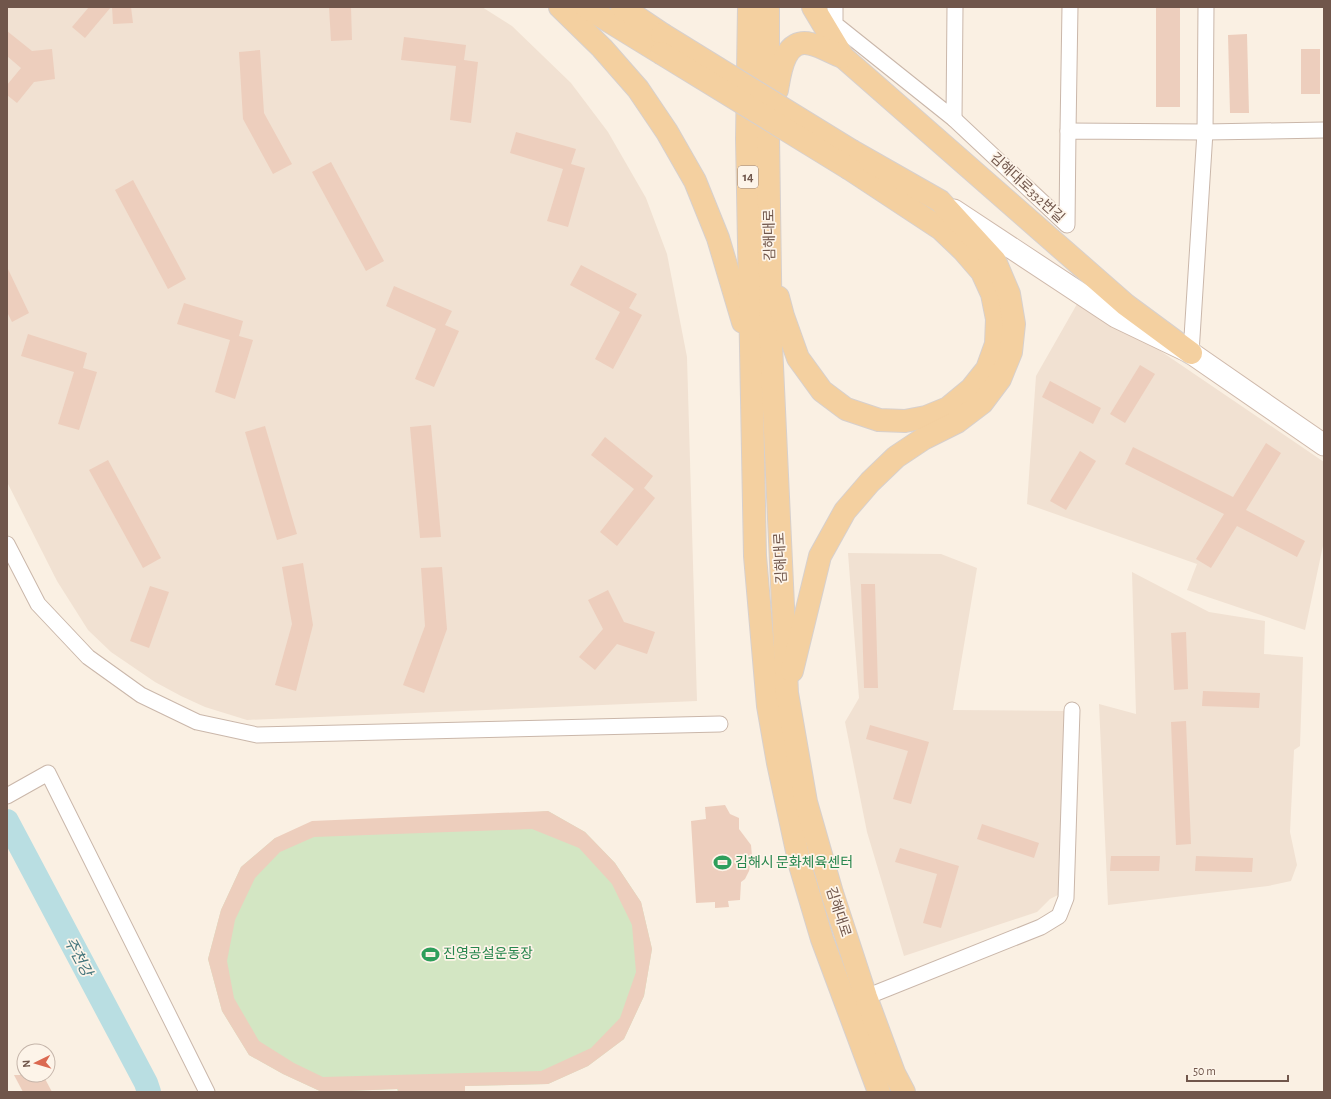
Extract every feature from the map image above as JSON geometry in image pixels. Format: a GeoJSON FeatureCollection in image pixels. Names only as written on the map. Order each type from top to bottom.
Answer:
{"type":"FeatureCollection","features":[{"type":"Feature","properties":{"kind":"main road"},"geometry":{"type":"LineString","coordinates":[[560,7],[602,48],[638,88],[670,138],[694,181],[718,238],[751,348]]}},
{"type":"Feature","properties":{"kind":"main road"},"geometry":{"type":"LineString","coordinates":[[586,7],[662,44],[851,160],[941,229],[963,250],[982,272],[992,294],[997,319],[996,344],[987,368],[971,389],[948,408],[926,417],[905,421],[879,420],[846,409],[822,392],[798,358],[783,316],[771,268]]}},
{"type":"Feature","properties":{"kind":"main road"},"geometry":{"type":"LineString","coordinates":[[622,7],[662,44]]}},
{"type":"Feature","properties":{"kind":"main road","name":"김해대로"},"geometry":{"type":"LineString","coordinates":[[749,7],[747,139],[755,556],[768,706],[778,763],[800,864],[822,939],[878,1092]]}},
{"type":"Feature","properties":{"kind":"main road","name":"김해대로"},"geometry":{"type":"LineString","coordinates":[[768,7],[771,344],[787,693],[806,802],[832,893],[866,997],[894,1073],[904,1092]]}},
{"type":"Feature","properties":{"kind":"main road"},"geometry":{"type":"LineString","coordinates":[[813,7],[842,57]]}},
{"type":"Feature","properties":{"kind":"main road"},"geometry":{"type":"LineString","coordinates":[[768,136],[782,66],[788,51],[798,44],[810,43],[842,57],[1126,305],[1191,353],[1324,445]]}},
{"type":"Feature","properties":{"kind":"main road"},"geometry":{"type":"LineString","coordinates":[[851,160],[940,201],[1116,316],[1191,353]]}},
{"type":"Feature","properties":{"kind":"main road"},"geometry":{"type":"LineString","coordinates":[[787,693],[820,556],[845,511],[870,482],[896,457],[923,439],[957,422],[982,403],[1000,379],[1011,352],[1014,324],[1009,294],[994,261],[940,201]]}},
{"type":"Feature","properties":{"kind":"street","name":"김해대로332번길"},"geometry":{"type":"LineString","coordinates":[[835,7],[835,24],[954,119],[1067,225],[1070,7]]}},
{"type":"Feature","properties":{"kind":"street"},"geometry":{"type":"LineString","coordinates":[[954,119],[955,7]]}},
{"type":"Feature","properties":{"kind":"street"},"geometry":{"type":"LineString","coordinates":[[1191,353],[1205,132],[1206,7]]}},
{"type":"Feature","properties":{"kind":"street"},"geometry":{"type":"LineString","coordinates":[[1068,131],[1205,132],[1324,130]]}},
{"type":"Feature","properties":{"kind":"street"},"geometry":{"type":"LineString","coordinates":[[7,544],[38,604],[88,657],[141,695],[197,722],[257,735],[720,724]]}},
{"type":"Feature","properties":{"kind":"street"},"geometry":{"type":"LineString","coordinates":[[866,997],[1041,927],[1059,916],[1066,898],[1072,710]]}},
{"type":"Feature","properties":{"kind":"street"},"geometry":{"type":"LineString","coordinates":[[7,796],[48,773],[207,1092]]}},
{"type":"Feature","properties":{"kind":"shaded area"},"geometry":{"type":"Polygon","coordinates":[[[7,7],[482,7],[512,26],[571,83],[608,132],[646,198],[667,254],[687,357],[697,701],[247,720],[205,707],[155,682],[111,652],[88,630],[57,581],[7,482],[7,7]]]}},
{"type":"Feature","properties":{"kind":"shaded area"},"geometry":{"type":"Polygon","coordinates":[[[1081,297],[1324,462],[1324,541],[1305,630],[1187,590],[1197,564],[1027,504],[1036,376],[1081,297]]]}},
{"type":"Feature","properties":{"kind":"shaded area"},"geometry":{"type":"Polygon","coordinates":[[[848,553],[941,554],[977,568],[953,710],[1064,711],[1060,894],[1050,899],[1037,912],[904,956],[867,832],[845,722],[859,698],[848,553]]]}},
{"type":"Feature","properties":{"kind":"shaded area"},"geometry":{"type":"Polygon","coordinates":[[[1132,572],[1209,612],[1265,621],[1264,654],[1303,657],[1300,746],[1294,750],[1290,832],[1297,865],[1291,881],[1268,886],[1108,905],[1099,704],[1136,714],[1132,572]]]}},
{"type":"Feature","properties":{"kind":"green space","name":"진영공설운동장"},"geometry":{"type":"Polygon","coordinates":[[[548,811],[585,832],[615,863],[641,902],[652,949],[644,996],[624,1039],[588,1066],[548,1084],[465,1086],[465,1092],[398,1092],[397,1089],[322,1092],[283,1074],[249,1055],[222,1011],[208,959],[221,910],[241,867],[275,838],[548,811]]]}},
{"type":"Feature","properties":{"kind":"building"},"geometry":{"type":"Polygon","coordinates":[[[89,7],[111,7],[85,38],[72,27],[89,7]]]}},
{"type":"Feature","properties":{"kind":"building"},"geometry":{"type":"Polygon","coordinates":[[[112,7],[131,7],[133,23],[113,24],[112,7]]]}},
{"type":"Feature","properties":{"kind":"building"},"geometry":{"type":"Polygon","coordinates":[[[329,7],[351,7],[352,40],[331,41],[329,7]]]}},
{"type":"Feature","properties":{"kind":"building"},"geometry":{"type":"Polygon","coordinates":[[[1156,7],[1180,7],[1180,107],[1156,107],[1156,7]]]}},
{"type":"Feature","properties":{"kind":"building"},"geometry":{"type":"Polygon","coordinates":[[[7,31],[32,51],[52,49],[55,79],[34,82],[17,103],[7,95],[7,85],[21,68],[7,56],[7,31]]]}},
{"type":"Feature","properties":{"kind":"building"},"geometry":{"type":"Polygon","coordinates":[[[1247,34],[1249,113],[1230,113],[1228,35],[1247,34]]]}},
{"type":"Feature","properties":{"kind":"building"},"geometry":{"type":"Polygon","coordinates":[[[404,37],[466,45],[464,60],[478,62],[471,123],[450,120],[456,66],[401,60],[404,37]]]}},
{"type":"Feature","properties":{"kind":"building"},"geometry":{"type":"Polygon","coordinates":[[[1301,49],[1320,49],[1320,94],[1301,94],[1301,49]]]}},
{"type":"Feature","properties":{"kind":"building"},"geometry":{"type":"Polygon","coordinates":[[[260,50],[264,113],[292,164],[273,174],[243,119],[239,52],[260,50]]]}},
{"type":"Feature","properties":{"kind":"building"},"geometry":{"type":"Polygon","coordinates":[[[516,132],[576,149],[571,164],[585,168],[568,227],[547,221],[563,169],[510,153],[516,132]]]}},
{"type":"Feature","properties":{"kind":"building"},"geometry":{"type":"Polygon","coordinates":[[[331,162],[384,261],[366,271],[312,172],[331,162]]]}},
{"type":"Feature","properties":{"kind":"building"},"geometry":{"type":"Polygon","coordinates":[[[133,180],[186,279],[168,289],[115,190],[133,180]]]}},
{"type":"Feature","properties":{"kind":"building"},"geometry":{"type":"Polygon","coordinates":[[[581,265],[637,294],[629,308],[642,315],[613,369],[595,359],[620,312],[570,285],[581,265]]]}},
{"type":"Feature","properties":{"kind":"building"},"geometry":{"type":"Polygon","coordinates":[[[7,267],[29,313],[12,322],[7,312],[7,267]]]}},
{"type":"Feature","properties":{"kind":"building"},"geometry":{"type":"Polygon","coordinates":[[[394,286],[452,311],[445,325],[459,331],[434,387],[415,379],[436,329],[386,306],[394,286]]]}},
{"type":"Feature","properties":{"kind":"building"},"geometry":{"type":"Polygon","coordinates":[[[184,303],[243,321],[239,336],[253,340],[235,399],[215,392],[230,340],[177,324],[184,303]]]}},
{"type":"Feature","properties":{"kind":"building"},"geometry":{"type":"Polygon","coordinates":[[[28,334],[87,353],[83,368],[97,372],[79,430],[58,424],[74,372],[21,356],[28,334]]]}},
{"type":"Feature","properties":{"kind":"building"},"geometry":{"type":"Polygon","coordinates":[[[1140,365],[1155,374],[1125,423],[1110,414],[1140,365]]]}},
{"type":"Feature","properties":{"kind":"building"},"geometry":{"type":"Polygon","coordinates":[[[1050,381],[1101,408],[1093,424],[1042,397],[1050,381]]]}},
{"type":"Feature","properties":{"kind":"building"},"geometry":{"type":"Polygon","coordinates":[[[431,425],[441,537],[420,538],[410,427],[431,425]]]}},
{"type":"Feature","properties":{"kind":"building"},"geometry":{"type":"Polygon","coordinates":[[[265,426],[297,534],[277,540],[245,432],[265,426]]]}},
{"type":"Feature","properties":{"kind":"building"},"geometry":{"type":"Polygon","coordinates":[[[605,437],[653,476],[644,488],[655,498],[617,546],[600,532],[634,489],[591,455],[605,437]]]}},
{"type":"Feature","properties":{"kind":"building"},"geometry":{"type":"Polygon","coordinates":[[[1266,443],[1281,453],[1246,510],[1305,541],[1297,557],[1237,526],[1211,568],[1196,559],[1224,514],[1125,464],[1133,447],[1233,497],[1266,443]]]}},
{"type":"Feature","properties":{"kind":"building"},"geometry":{"type":"Polygon","coordinates":[[[1080,451],[1096,461],[1066,510],[1050,501],[1080,451]]]}},
{"type":"Feature","properties":{"kind":"building"},"geometry":{"type":"Polygon","coordinates":[[[108,460],[161,558],[143,568],[89,470],[108,460]]]}},
{"type":"Feature","properties":{"kind":"building"},"geometry":{"type":"Polygon","coordinates":[[[303,563],[313,625],[296,691],[275,685],[292,624],[282,567],[303,563]]]}},
{"type":"Feature","properties":{"kind":"building"},"geometry":{"type":"Polygon","coordinates":[[[442,567],[447,629],[424,693],[403,685],[425,626],[421,568],[442,567]]]}},
{"type":"Feature","properties":{"kind":"building"},"geometry":{"type":"Polygon","coordinates":[[[861,584],[875,584],[878,688],[864,688],[861,584]]]}},
{"type":"Feature","properties":{"kind":"building"},"geometry":{"type":"Polygon","coordinates":[[[150,586],[169,592],[149,648],[130,641],[150,586]]]}},
{"type":"Feature","properties":{"kind":"building"},"geometry":{"type":"Polygon","coordinates":[[[608,590],[624,622],[655,632],[647,654],[617,644],[595,670],[579,657],[603,629],[588,600],[608,590]]]}},
{"type":"Feature","properties":{"kind":"building"},"geometry":{"type":"Polygon","coordinates":[[[1186,632],[1188,689],[1174,690],[1171,633],[1186,632]]]}},
{"type":"Feature","properties":{"kind":"building"},"geometry":{"type":"Polygon","coordinates":[[[1203,691],[1260,693],[1259,708],[1202,706],[1203,691]]]}},
{"type":"Feature","properties":{"kind":"building"},"geometry":{"type":"Polygon","coordinates":[[[1186,721],[1191,844],[1176,845],[1171,722],[1186,721]]]}},
{"type":"Feature","properties":{"kind":"building"},"geometry":{"type":"Polygon","coordinates":[[[870,725],[929,742],[911,804],[893,799],[908,751],[866,739],[870,725]]]}},
{"type":"Feature","properties":{"kind":"building","name":"김해시 문화체육센터"},"geometry":{"type":"Polygon","coordinates":[[[725,805],[730,814],[739,818],[739,829],[751,845],[752,856],[749,871],[745,879],[741,882],[740,900],[728,901],[729,907],[715,908],[715,902],[696,903],[691,821],[706,819],[705,807],[725,805]]]}},
{"type":"Feature","properties":{"kind":"building"},"geometry":{"type":"Polygon","coordinates":[[[548,811],[585,832],[615,863],[641,902],[652,949],[644,996],[624,1039],[588,1066],[548,1084],[465,1086],[465,1092],[398,1092],[398,1089],[322,1092],[283,1074],[249,1055],[222,1011],[208,959],[221,910],[241,867],[275,838],[312,821],[548,811]],[[532,829],[314,837],[280,852],[255,878],[235,920],[227,961],[234,998],[259,1041],[294,1063],[323,1077],[541,1071],[591,1048],[620,1018],[636,972],[632,925],[612,884],[579,848],[532,829]]]}},
{"type":"Feature","properties":{"kind":"building"},"geometry":{"type":"Polygon","coordinates":[[[982,824],[1039,843],[1034,858],[977,839],[982,824]]]}},
{"type":"Feature","properties":{"kind":"building"},"geometry":{"type":"Polygon","coordinates":[[[900,848],[959,866],[941,928],[923,923],[937,874],[895,862],[900,848]]]}},
{"type":"Feature","properties":{"kind":"building"},"geometry":{"type":"Polygon","coordinates":[[[1111,856],[1160,856],[1159,871],[1110,871],[1111,856]]]}},
{"type":"Feature","properties":{"kind":"building"},"geometry":{"type":"Polygon","coordinates":[[[1196,856],[1253,858],[1252,872],[1195,871],[1196,856]]]}},
{"type":"Feature","properties":{"kind":"building"},"geometry":{"type":"Polygon","coordinates":[[[18,1083],[47,1083],[52,1092],[23,1092],[18,1083]]]}},
{"type":"Feature","properties":{"kind":"waterway","name":"주천강"},"geometry":{"type":"LineString","coordinates":[[7,821],[146,1083],[149,1092]]}},
{"type":"Feature","properties":{"kind":"place","name":"김해시 문화체육센터"},"geometry":{"type":"Point","coordinates":[722,863]}},
{"type":"Feature","properties":{"kind":"place","name":"진영공설운동장"},"geometry":{"type":"Point","coordinates":[430,954]}}]}
